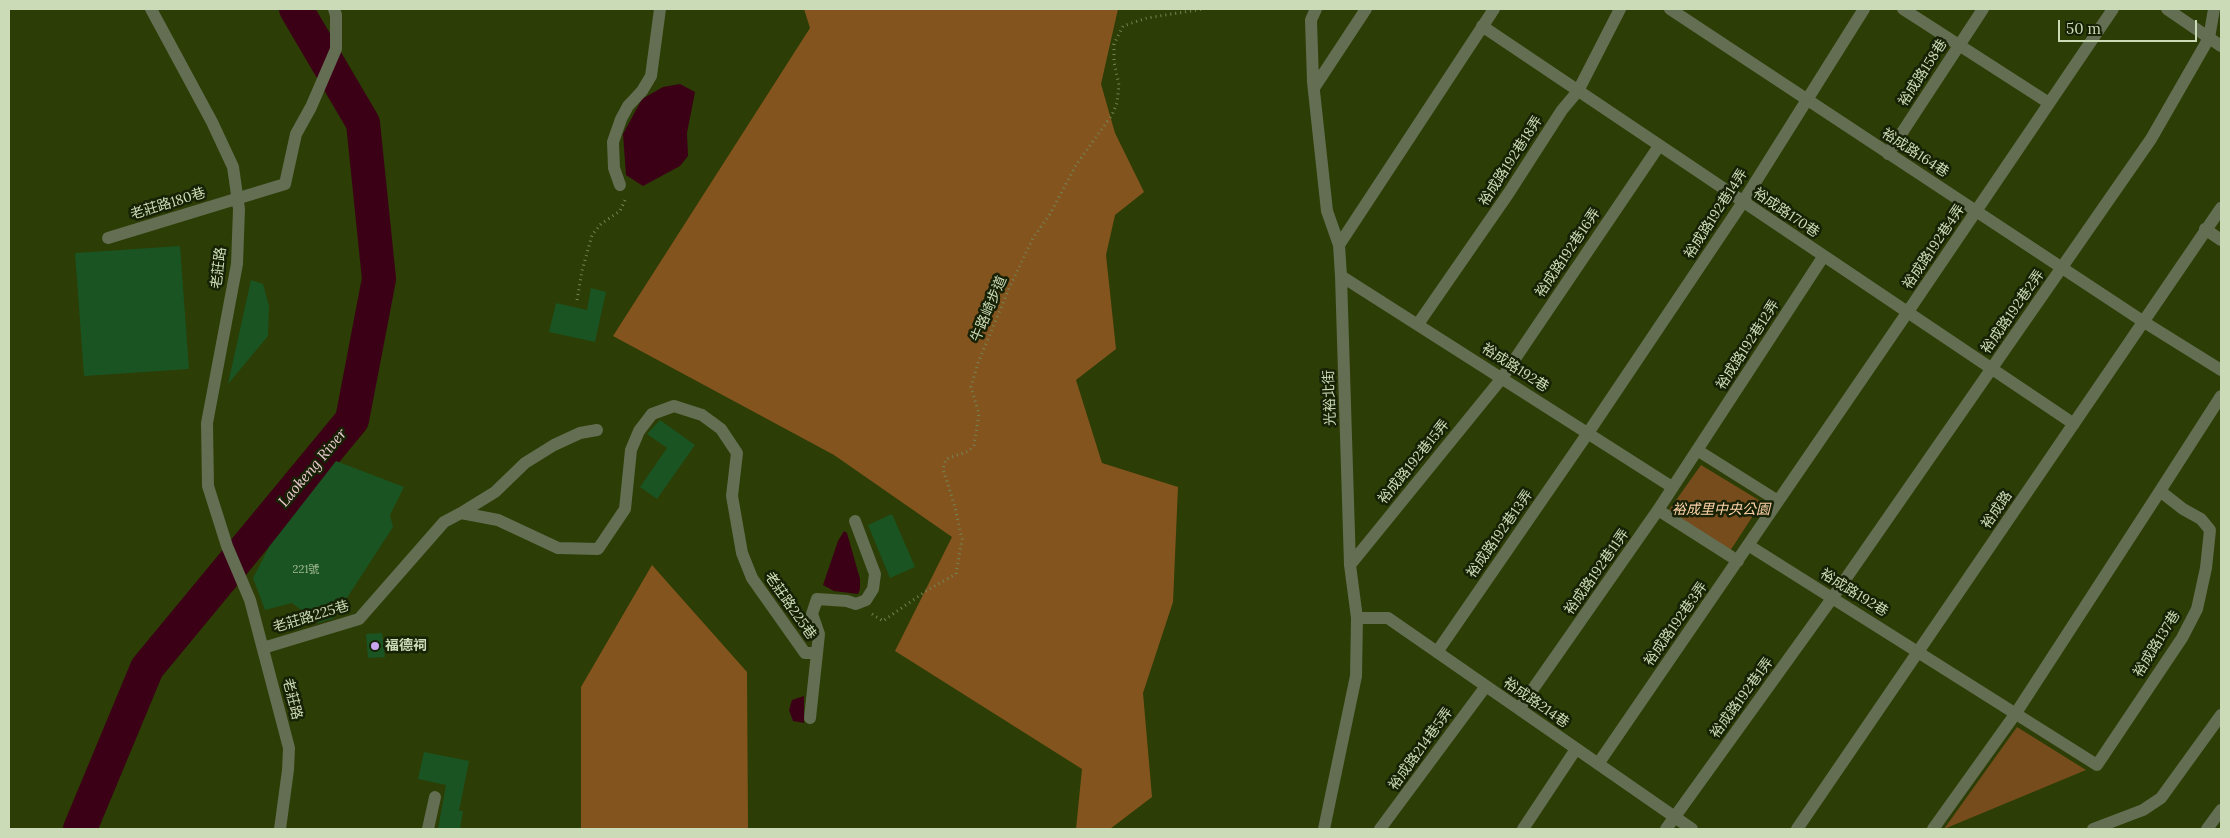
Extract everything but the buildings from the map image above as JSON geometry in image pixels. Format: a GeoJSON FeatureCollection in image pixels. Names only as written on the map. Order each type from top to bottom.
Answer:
{"type":"FeatureCollection","features":[{"type":"Feature","properties":{"kind":"street","name":"老莊路"},"geometry":{"type":"LineString","coordinates":[[151,9],[212,122],[233,167],[239,209],[237,264],[207,423],[208,486],[226,546],[250,600],[289,748],[280,829]]}},
{"type":"Feature","properties":{"kind":"street","name":"老莊路180巷"},"geometry":{"type":"LineString","coordinates":[[108,238],[285,184],[296,134],[321,86],[336,50],[336,15],[334,9]]}},
{"type":"Feature","properties":{"kind":"street"},"geometry":{"type":"LineString","coordinates":[[620,185],[614,168],[613,142],[628,106],[642,91],[651,76],[660,9]]}},
{"type":"Feature","properties":{"kind":"street","name":"光裕北街"},"geometry":{"type":"LineString","coordinates":[[1316,9],[1311,20],[1314,88],[1327,211],[1339,245],[1342,276],[1350,565],[1357,618],[1356,676],[1324,829]]}},
{"type":"Feature","properties":{"kind":"street"},"geometry":{"type":"LineString","coordinates":[[1314,88],[1366,9]]}},
{"type":"Feature","properties":{"kind":"street"},"geometry":{"type":"LineString","coordinates":[[1339,245],[1494,9]]}},
{"type":"Feature","properties":{"kind":"street","name":"裕成路192巷18弄"},"geometry":{"type":"LineString","coordinates":[[1418,324],[1508,194],[1562,110],[1578,91],[1620,9]]}},
{"type":"Feature","properties":{"kind":"street","name":"裕成路164巷"},"geometry":{"type":"LineString","coordinates":[[1670,9],[2144,322],[2221,370]]}},
{"type":"Feature","properties":{"kind":"street","name":"裕成路192巷14弄"},"geometry":{"type":"LineString","coordinates":[[1588,433],[1743,202],[1864,9]]}},
{"type":"Feature","properties":{"kind":"street"},"geometry":{"type":"LineString","coordinates":[[1903,9],[2049,103]]}},
{"type":"Feature","properties":{"kind":"street","name":"裕成路158巷"},"geometry":{"type":"LineString","coordinates":[[1888,154],[1983,9]]}},
{"type":"Feature","properties":{"kind":"street","name":"裕成路192巷4弄"},"geometry":{"type":"LineString","coordinates":[[1778,501],[2113,9]]}},
{"type":"Feature","properties":{"kind":"street"},"geometry":{"type":"LineString","coordinates":[[2167,9],[2221,46]]}},
{"type":"Feature","properties":{"kind":"street"},"geometry":{"type":"LineString","coordinates":[[2209,38],[2214,9]]}},
{"type":"Feature","properties":{"kind":"street","name":"裕成路170巷"},"geometry":{"type":"LineString","coordinates":[[1482,26],[2074,424]]}},
{"type":"Feature","properties":{"kind":"street","name":"裕成路192巷2弄"},"geometry":{"type":"LineString","coordinates":[[1834,597],[2151,138],[2209,38]]}},
{"type":"Feature","properties":{"kind":"street","name":"裕成路192巷16弄"},"geometry":{"type":"LineString","coordinates":[[1502,378],[1659,146]]}},
{"type":"Feature","properties":{"kind":"street","name":"裕成路"},"geometry":{"type":"LineString","coordinates":[[1797,829],[2221,208]]}},
{"type":"Feature","properties":{"kind":"street"},"geometry":{"type":"LineString","coordinates":[[2205,229],[2221,240]]}},
{"type":"Feature","properties":{"kind":"street","name":"裕成路192巷12弄"},"geometry":{"type":"LineString","coordinates":[[1697,450],[1823,257]]}},
{"type":"Feature","properties":{"kind":"street","name":"裕成路192巷"},"geometry":{"type":"LineString","coordinates":[[1342,276],[1672,487]]}},
{"type":"Feature","properties":{"kind":"street","name":"裕成路192巷15弄"},"geometry":{"type":"LineString","coordinates":[[1350,565],[1502,378]]}},
{"type":"Feature","properties":{"kind":"street"},"geometry":{"type":"LineString","coordinates":[[1933,829],[2016,713],[2221,396]]}},
{"type":"Feature","properties":{"kind":"street","name":"老莊路225巷"},"geometry":{"type":"LineString","coordinates":[[263,648],[359,619],[444,522],[460,513],[498,520],[558,548],[598,550],[625,509],[631,450],[639,431],[652,414],[674,406],[702,415],[721,429],[737,453],[732,496],[742,553],[752,578],[805,653],[817,653],[818,634],[812,614],[817,599],[847,601],[856,604],[862,602]]}},
{"type":"Feature","properties":{"kind":"street"},"geometry":{"type":"LineString","coordinates":[[460,513],[496,492],[524,463],[554,445],[580,433],[597,430]]}},
{"type":"Feature","properties":{"kind":"street","name":"裕成路192巷13弄"},"geometry":{"type":"LineString","coordinates":[[1437,652],[1588,433]]}},
{"type":"Feature","properties":{"kind":"street"},"geometry":{"type":"LineString","coordinates":[[1697,450],[1778,501]]}},
{"type":"Feature","properties":{"kind":"street","name":"裕成路192巷11弄"},"geometry":{"type":"LineString","coordinates":[[1519,709],[1658,510],[1697,450]]}},
{"type":"Feature","properties":{"kind":"street","name":"裕成路137巷"},"geometry":{"type":"LineString","coordinates":[[2016,713],[2097,765],[2182,638],[2196,609],[2204,576],[2210,530],[2201,519],[2183,509],[2160,491]]}},
{"type":"Feature","properties":{"kind":"street","name":"裕成路192巷3弄"},"geometry":{"type":"LineString","coordinates":[[1598,764],[1778,501]]}},
{"type":"Feature","properties":{"kind":"street"},"geometry":{"type":"LineString","coordinates":[[1658,510],[1738,561]]}},
{"type":"Feature","properties":{"kind":"street"},"geometry":{"type":"LineString","coordinates":[[855,521],[875,574],[872,588],[866,600],[862,602]]}},
{"type":"Feature","properties":{"kind":"street","name":"裕成路192巷"},"geometry":{"type":"LineString","coordinates":[[1748,545],[1834,597],[1917,651]]}},
{"type":"Feature","properties":{"kind":"street","name":"裕成路192巷1弄"},"geometry":{"type":"LineString","coordinates":[[1666,829],[1834,597]]}},
{"type":"Feature","properties":{"kind":"street","name":"裕成路214巷"},"geometry":{"type":"LineString","coordinates":[[1357,618],[1388,618],[1692,829]]}},
{"type":"Feature","properties":{"kind":"street"},"geometry":{"type":"LineString","coordinates":[[1917,651],[2016,713]]}},
{"type":"Feature","properties":{"kind":"street"},"geometry":{"type":"LineString","coordinates":[[810,718],[817,653]]}},
{"type":"Feature","properties":{"kind":"street","name":"裕成路214巷5弄"},"geometry":{"type":"LineString","coordinates":[[1380,829],[1486,686]]}},
{"type":"Feature","properties":{"kind":"street"},"geometry":{"type":"LineString","coordinates":[[2093,829],[2143,810],[2161,798],[2221,715]]}},
{"type":"Feature","properties":{"kind":"street"},"geometry":{"type":"LineString","coordinates":[[1522,829],[1576,749]]}},
{"type":"Feature","properties":{"kind":"street"},"geometry":{"type":"LineString","coordinates":[[428,829],[435,797]]}},
{"type":"Feature","properties":{"kind":"street"},"geometry":{"type":"LineString","coordinates":[[2207,829],[2221,810]]}},
{"type":"Feature","properties":{"kind":"path","name":"牛路崎步道"},"geometry":{"type":"LineString","coordinates":[[862,602],[871,613],[883,621],[926,591],[956,574],[962,539],[955,507],[943,469],[946,459],[969,451],[974,445],[979,414],[971,387],[978,363],[1033,238],[1050,214],[1076,165],[1112,115],[1117,103],[1119,85],[1114,62],[1114,44],[1124,26],[1147,18],[1203,9]]}},
{"type":"Feature","properties":{"kind":"path"},"geometry":{"type":"LineString","coordinates":[[577,300],[582,271],[592,235],[601,224],[620,211],[626,199],[626,192],[620,185]]}},
{"type":"Feature","properties":{"kind":"green space","name":"裕成里中央公園"},"geometry":{"type":"Polygon","coordinates":[[[1701,465],[1762,502],[1730,551],[1669,510],[1701,465]]]}},
{"type":"Feature","properties":{"kind":"green space"},"geometry":{"type":"Polygon","coordinates":[[[2017,727],[2086,770],[1944,829],[2017,727]]]}},
{"type":"Feature","properties":{"kind":"shaded area"},"geometry":{"type":"Polygon","coordinates":[[[804,9],[1118,9],[1101,84],[1115,133],[1144,192],[1115,215],[1106,255],[1116,349],[1076,380],[1102,463],[1178,487],[1173,602],[1143,693],[1152,797],[1110,829],[1076,829],[1082,769],[895,651],[952,537],[834,455],[613,336],[810,28],[804,9]]]}},
{"type":"Feature","properties":{"kind":"shaded area"},"geometry":{"type":"Polygon","coordinates":[[[680,84],[695,92],[687,133],[688,156],[680,166],[643,186],[626,175],[623,134],[642,99],[663,87],[680,84]]]}},
{"type":"Feature","properties":{"kind":"shaded area"},"geometry":{"type":"Polygon","coordinates":[[[844,531],[847,533],[860,579],[858,594],[834,591],[823,585],[838,541],[844,531]]]}},
{"type":"Feature","properties":{"kind":"shaded area"},"geometry":{"type":"Polygon","coordinates":[[[652,565],[747,672],[748,829],[581,829],[581,687],[652,565]]]}},
{"type":"Feature","properties":{"kind":"shaded area"},"geometry":{"type":"Polygon","coordinates":[[[804,696],[804,723],[793,721],[789,710],[792,700],[804,696]]]}},
{"type":"Feature","properties":{"kind":"waterway","name":"Laokeng River"},"geometry":{"type":"LineString","coordinates":[[80,829],[147,668],[352,420],[379,279],[363,123],[296,9]]}},
{"type":"Feature","properties":{"kind":"place","name":"福德祠"},"geometry":{"type":"Point","coordinates":[375,646]}}]}
